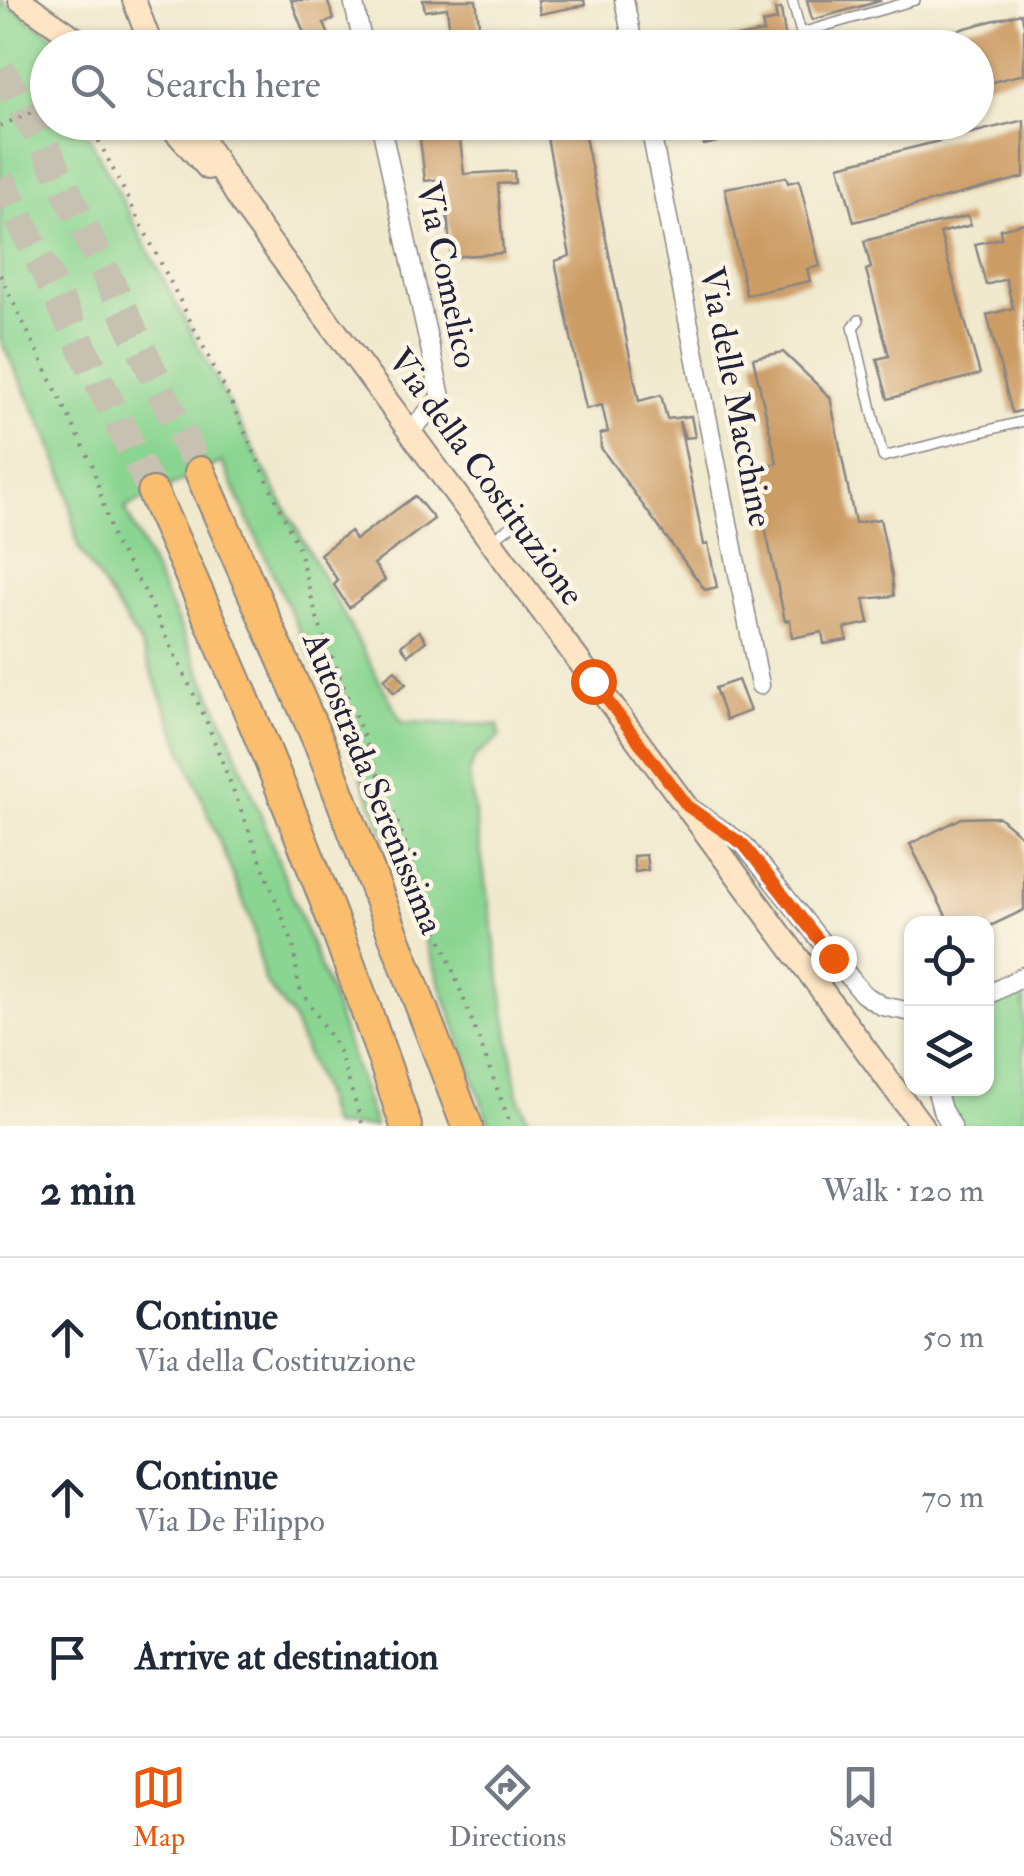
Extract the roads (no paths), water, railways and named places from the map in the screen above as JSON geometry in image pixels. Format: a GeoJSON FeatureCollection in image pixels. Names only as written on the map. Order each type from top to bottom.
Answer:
{"type":"FeatureCollection","features":[{"type":"Feature","properties":{"kind":"highway","name":"Autostrada Serenissima"},"geometry":{"type":"LineString","coordinates":[[200,472],[324,754],[467,1126]]}},
{"type":"Feature","properties":{"kind":"highway"},"geometry":{"type":"LineString","coordinates":[[154,493],[286,797],[357,977],[406,1126]]}},
{"type":"Feature","properties":{"kind":"main road"},"geometry":{"type":"LineString","coordinates":[[20,0],[63,30]]}},
{"type":"Feature","properties":{"kind":"main road"},"geometry":{"type":"LineString","coordinates":[[134,0],[145,30]]}},
{"type":"Feature","properties":{"kind":"main road"},"geometry":{"type":"LineString","coordinates":[[183,140],[244,207]]}},
{"type":"Feature","properties":{"kind":"main road"},"geometry":{"type":"LineString","coordinates":[[203,140],[244,207]]}},
{"type":"Feature","properties":{"kind":"main road","name":"Via della Costituzione"},"geometry":{"type":"LineString","coordinates":[[244,207],[922,1126]]}},
{"type":"Feature","properties":{"kind":"street"},"geometry":{"type":"LineString","coordinates":[[353,0],[360,30]]}},
{"type":"Feature","properties":{"kind":"street"},"geometry":{"type":"LineString","coordinates":[[624,0],[630,30]]}},
{"type":"Feature","properties":{"kind":"street","name":"Via Comelico"},"geometry":{"type":"LineString","coordinates":[[384,140],[441,397],[410,432]]}},
{"type":"Feature","properties":{"kind":"street","name":"Via delle Macchine"},"geometry":{"type":"LineString","coordinates":[[653,140],[760,685]]}},
{"type":"Feature","properties":{"kind":"street"},"geometry":{"type":"LineString","coordinates":[[687,806],[744,845],[855,986],[882,1006],[904,1010]]}},
{"type":"Feature","properties":{"kind":"street"},"geometry":{"type":"LineString","coordinates":[[994,992],[1024,976]]}},
{"type":"Feature","properties":{"kind":"street"},"geometry":{"type":"LineString","coordinates":[[938,1096],[952,1126]]}},
{"type":"Feature","properties":{"kind":"lane"},"geometry":{"type":"LineString","coordinates":[[792,0],[801,30]]}},
{"type":"Feature","properties":{"kind":"lane"},"geometry":{"type":"LineString","coordinates":[[812,30],[915,0]]}},
{"type":"Feature","properties":{"kind":"lane"},"geometry":{"type":"LineString","coordinates":[[859,320],[853,327],[883,456],[1024,421]]}},
{"type":"Feature","properties":{"kind":"lane"},"geometry":{"type":"LineString","coordinates":[[490,542],[522,519]]}},
{"type":"Feature","properties":{"kind":"tunnel"},"geometry":{"type":"LineString","coordinates":[[0,69],[30,120]]}},
{"type":"Feature","properties":{"kind":"tunnel"},"geometry":{"type":"LineString","coordinates":[[41,140],[200,472]]}},
{"type":"Feature","properties":{"kind":"tunnel"},"geometry":{"type":"LineString","coordinates":[[0,178],[153,493]]}}]}
